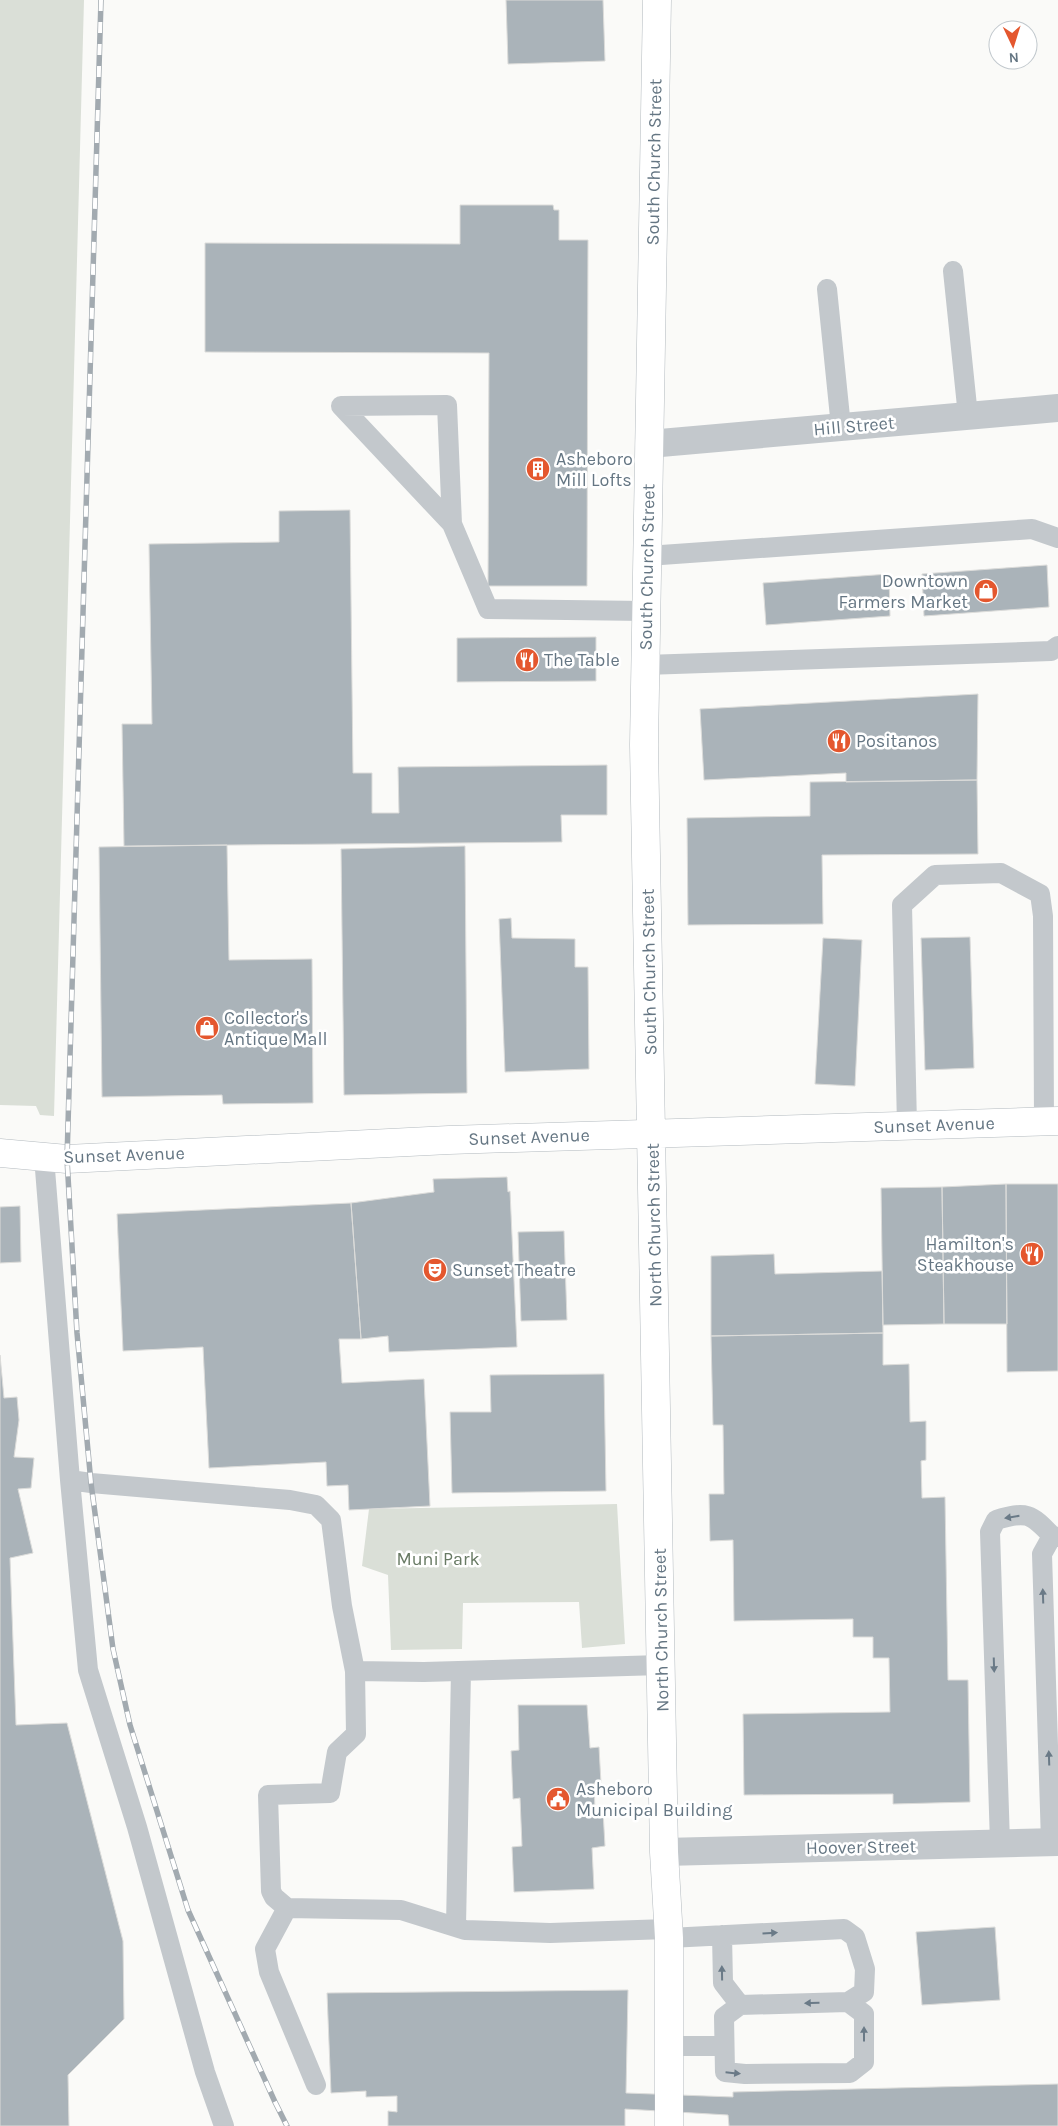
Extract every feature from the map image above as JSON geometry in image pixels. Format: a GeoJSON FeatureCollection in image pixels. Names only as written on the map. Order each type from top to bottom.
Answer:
{"type":"FeatureCollection","features":[{"type":"Feature","properties":{"kind":"street","name":"South Church Street"},"geometry":{"type":"LineString","coordinates":[[652,1133],[644,745],[657,0]]}},
{"type":"Feature","properties":{"kind":"street","name":"Hill Street"},"geometry":{"type":"LineString","coordinates":[[649,444],[1058,408]]}},
{"type":"Feature","properties":{"kind":"street","name":"Sunset Avenue"},"geometry":{"type":"LineString","coordinates":[[0,1153],[66,1159],[449,1140],[1051,1121]]}},
{"type":"Feature","properties":{"kind":"street","name":"North Church Street"},"geometry":{"type":"LineString","coordinates":[[652,1133],[664,1852],[668,1933],[669,2126]]}},
{"type":"Feature","properties":{"kind":"street","name":"Hoover Street"},"geometry":{"type":"LineString","coordinates":[[664,1852],[1055,1842]]}},
{"type":"Feature","properties":{"kind":"lane"},"geometry":{"type":"LineString","coordinates":[[953,271],[968,416]]}},
{"type":"Feature","properties":{"kind":"lane"},"geometry":{"type":"LineString","coordinates":[[827,289],[841,427]]}},
{"type":"Feature","properties":{"kind":"lane"},"geometry":{"type":"LineString","coordinates":[[452,524],[447,405],[341,406],[452,524],[488,609],[646,611]]}},
{"type":"Feature","properties":{"kind":"lane"},"geometry":{"type":"LineString","coordinates":[[647,556],[1032,529],[1058,538]]}},
{"type":"Feature","properties":{"kind":"lane"},"geometry":{"type":"LineString","coordinates":[[645,665],[1051,651],[1058,646]]}},
{"type":"Feature","properties":{"kind":"lane"},"geometry":{"type":"LineString","coordinates":[[907,1125],[902,905],[935,875],[1001,873],[1040,894],[1043,916],[1051,1121]]}},
{"type":"Feature","properties":{"kind":"lane"},"geometry":{"type":"LineString","coordinates":[[44,1157],[70,1480],[88,1670],[137,1827],[205,2072],[224,2126]]}},
{"type":"Feature","properties":{"kind":"lane"},"geometry":{"type":"LineString","coordinates":[[70,1480],[290,1500],[316,1505],[331,1520],[342,1606],[355,1671],[356,1734],[337,1752],[330,1793],[268,1795],[271,1891],[274,1897],[287,1908],[401,1910],[465,1930],[722,1935],[844,1929],[855,1937],[865,1969],[864,1992],[848,2002],[740,2005],[724,2017],[725,2072],[745,2074],[850,2074],[864,2062],[864,2014],[848,2002]]}},
{"type":"Feature","properties":{"kind":"lane"},"geometry":{"type":"LineString","coordinates":[[1000,1843],[990,1532],[996,1520],[1016,1514],[1036,1519],[1055,1537],[1042,1554],[1051,1621],[1055,1842]]}},
{"type":"Feature","properties":{"kind":"lane"},"geometry":{"type":"LineString","coordinates":[[355,1671],[424,1672],[661,1665]]}},
{"type":"Feature","properties":{"kind":"lane"},"geometry":{"type":"LineString","coordinates":[[456,1926],[461,1671]]}},
{"type":"Feature","properties":{"kind":"lane"},"geometry":{"type":"LineString","coordinates":[[287,1908],[265,1949],[269,1972],[316,2085]]}},
{"type":"Feature","properties":{"kind":"lane"},"geometry":{"type":"LineString","coordinates":[[722,1935],[723,1983],[740,2005]]}},
{"type":"Feature","properties":{"kind":"lane"},"geometry":{"type":"LineString","coordinates":[[669,2046],[724,2046]]}},
{"type":"Feature","properties":{"kind":"green space"},"geometry":{"type":"Polygon","coordinates":[[[0,0],[84,0],[54,1116],[40,1115],[36,1106],[0,1105],[0,0]]]}},
{"type":"Feature","properties":{"kind":"green space","name":"Muni Park"},"geometry":{"type":"Polygon","coordinates":[[[617,1504],[625,1644],[582,1648],[579,1602],[463,1603],[462,1649],[391,1650],[388,1575],[362,1566],[369,1509],[617,1504]]]}},
{"type":"Feature","properties":{"kind":"building"},"geometry":{"type":"Polygon","coordinates":[[[506,0],[603,0],[605,61],[508,64],[506,0]]]}},
{"type":"Feature","properties":{"kind":"building","name":"Asheboro Mill Lofts"},"geometry":{"type":"Polygon","coordinates":[[[460,205],[553,205],[554,210],[559,210],[559,240],[588,240],[587,586],[488,586],[489,353],[205,352],[205,243],[460,244],[460,205]]]}},
{"type":"Feature","properties":{"kind":"building"},"geometry":{"type":"Polygon","coordinates":[[[350,510],[353,773],[372,773],[372,813],[399,813],[398,767],[607,765],[607,815],[561,815],[562,842],[124,846],[122,724],[152,724],[149,544],[279,542],[279,511],[350,510]]]}},
{"type":"Feature","properties":{"kind":"building","name":"Downtown Farmers Market"},"geometry":{"type":"Polygon","coordinates":[[[1047,565],[1049,607],[924,616],[922,574],[1047,565]]]}},
{"type":"Feature","properties":{"kind":"building"},"geometry":{"type":"Polygon","coordinates":[[[889,574],[890,616],[766,625],[763,583],[889,574]]]}},
{"type":"Feature","properties":{"kind":"building","name":"The Table"},"geometry":{"type":"Polygon","coordinates":[[[596,637],[596,681],[457,682],[457,638],[596,637]]]}},
{"type":"Feature","properties":{"kind":"building","name":"Positanos"},"geometry":{"type":"Polygon","coordinates":[[[978,694],[977,780],[846,782],[846,773],[704,780],[700,709],[978,694]]]}},
{"type":"Feature","properties":{"kind":"building"},"geometry":{"type":"Polygon","coordinates":[[[977,780],[978,854],[822,855],[823,924],[688,925],[687,818],[810,816],[810,782],[977,780]]]}},
{"type":"Feature","properties":{"kind":"building","name":"Collector's Antique Mall"},"geometry":{"type":"Polygon","coordinates":[[[227,845],[229,960],[312,959],[313,1103],[223,1104],[222,1095],[102,1097],[99,847],[227,845]]]}},
{"type":"Feature","properties":{"kind":"building"},"geometry":{"type":"Polygon","coordinates":[[[465,846],[467,1093],[344,1095],[341,849],[465,846]]]}},
{"type":"Feature","properties":{"kind":"building"},"geometry":{"type":"Polygon","coordinates":[[[511,918],[512,938],[575,939],[575,967],[588,967],[589,1069],[505,1072],[499,919],[511,918]]]}},
{"type":"Feature","properties":{"kind":"building"},"geometry":{"type":"Polygon","coordinates":[[[970,937],[974,1068],[925,1070],[921,938],[970,937]]]}},
{"type":"Feature","properties":{"kind":"building"},"geometry":{"type":"Polygon","coordinates":[[[823,938],[862,940],[855,1086],[815,1084],[823,938]]]}},
{"type":"Feature","properties":{"kind":"building","name":"Sunset Theatre"},"geometry":{"type":"Polygon","coordinates":[[[507,1177],[508,1192],[510,1191],[517,1347],[389,1352],[388,1336],[361,1339],[351,1203],[434,1192],[433,1179],[507,1177]]]}},
{"type":"Feature","properties":{"kind":"building","name":"Hamilton's Steakhouse"},"geometry":{"type":"Polygon","coordinates":[[[1006,1184],[1058,1184],[1058,1371],[1007,1372],[1006,1184]]]}},
{"type":"Feature","properties":{"kind":"building"},"geometry":{"type":"Polygon","coordinates":[[[1006,1184],[1007,1324],[944,1324],[942,1187],[1006,1184]]]}},
{"type":"Feature","properties":{"kind":"building"},"geometry":{"type":"Polygon","coordinates":[[[942,1187],[944,1324],[883,1325],[881,1188],[942,1187]]]}},
{"type":"Feature","properties":{"kind":"building"},"geometry":{"type":"Polygon","coordinates":[[[351,1203],[361,1339],[339,1339],[342,1383],[424,1379],[430,1506],[349,1510],[348,1485],[327,1486],[326,1462],[209,1468],[203,1347],[123,1351],[117,1214],[351,1203]]]}},
{"type":"Feature","properties":{"kind":"building"},"geometry":{"type":"Polygon","coordinates":[[[20,1206],[21,1262],[0,1263],[0,1207],[20,1206]]]}},
{"type":"Feature","properties":{"kind":"building"},"geometry":{"type":"Polygon","coordinates":[[[564,1231],[567,1320],[521,1321],[518,1232],[564,1231]]]}},
{"type":"Feature","properties":{"kind":"building"},"geometry":{"type":"Polygon","coordinates":[[[774,1254],[775,1274],[882,1271],[883,1333],[711,1336],[711,1256],[774,1254]]]}},
{"type":"Feature","properties":{"kind":"building"},"geometry":{"type":"Polygon","coordinates":[[[883,1333],[883,1365],[909,1364],[910,1422],[926,1421],[926,1460],[921,1461],[922,1498],[945,1497],[948,1680],[968,1680],[970,1802],[893,1804],[893,1794],[744,1795],[743,1714],[890,1712],[889,1658],[873,1658],[873,1637],[853,1637],[853,1619],[734,1621],[733,1540],[710,1541],[709,1494],[724,1494],[723,1425],[713,1425],[711,1336],[883,1333]]]}},
{"type":"Feature","properties":{"kind":"building"},"geometry":{"type":"Polygon","coordinates":[[[0,1355],[4,1398],[17,1397],[19,1420],[14,1457],[34,1458],[31,1488],[18,1489],[33,1553],[10,1558],[16,1725],[67,1723],[123,1941],[124,2019],[68,2075],[69,2126],[0,2126],[0,1355]]]}},
{"type":"Feature","properties":{"kind":"building"},"geometry":{"type":"Polygon","coordinates":[[[604,1374],[606,1491],[452,1493],[450,1412],[491,1412],[490,1375],[604,1374]]]}},
{"type":"Feature","properties":{"kind":"building","name":"Asheboro Municipal Building"},"geometry":{"type":"Polygon","coordinates":[[[518,1705],[587,1705],[590,1748],[599,1747],[601,1783],[594,1783],[595,1811],[603,1811],[605,1846],[592,1848],[594,1889],[514,1892],[512,1847],[522,1846],[520,1798],[513,1799],[511,1751],[519,1750],[518,1705]]]}},
{"type":"Feature","properties":{"kind":"building"},"geometry":{"type":"Polygon","coordinates":[[[995,1927],[1000,2000],[922,2005],[916,1932],[995,1927]]]}},
{"type":"Feature","properties":{"kind":"building"},"geometry":{"type":"Polygon","coordinates":[[[628,1990],[626,2093],[733,2097],[733,2092],[1058,2084],[1058,2126],[729,2126],[728,2115],[625,2109],[625,2126],[388,2126],[388,2111],[397,2112],[397,2096],[366,2097],[366,2091],[331,2093],[327,1993],[628,1990]]]}},
{"type":"Feature","properties":{"kind":"railway"},"geometry":{"type":"LineString","coordinates":[[101,0],[67,1159],[77,1333],[91,1483],[113,1649],[130,1725],[188,1910],[287,2126]]}},
{"type":"Feature","properties":{"kind":"place","name":"Asheboro Mill Lofts"},"geometry":{"type":"Point","coordinates":[538,469]}},
{"type":"Feature","properties":{"kind":"place","name":"Downtown Farmers Market"},"geometry":{"type":"Point","coordinates":[986,591]}},
{"type":"Feature","properties":{"kind":"place","name":"The Table"},"geometry":{"type":"Point","coordinates":[527,660]}},
{"type":"Feature","properties":{"kind":"place","name":"Positanos"},"geometry":{"type":"Point","coordinates":[839,741]}},
{"type":"Feature","properties":{"kind":"place","name":"Collector's Antique Mall"},"geometry":{"type":"Point","coordinates":[207,1028]}},
{"type":"Feature","properties":{"kind":"place","name":"Hamilton's Steakhouse"},"geometry":{"type":"Point","coordinates":[1032,1254]}},
{"type":"Feature","properties":{"kind":"place","name":"Sunset Theatre"},"geometry":{"type":"Point","coordinates":[435,1270]}},
{"type":"Feature","properties":{"kind":"place","name":"Asheboro Municipal Building"},"geometry":{"type":"Point","coordinates":[558,1799]}}]}
